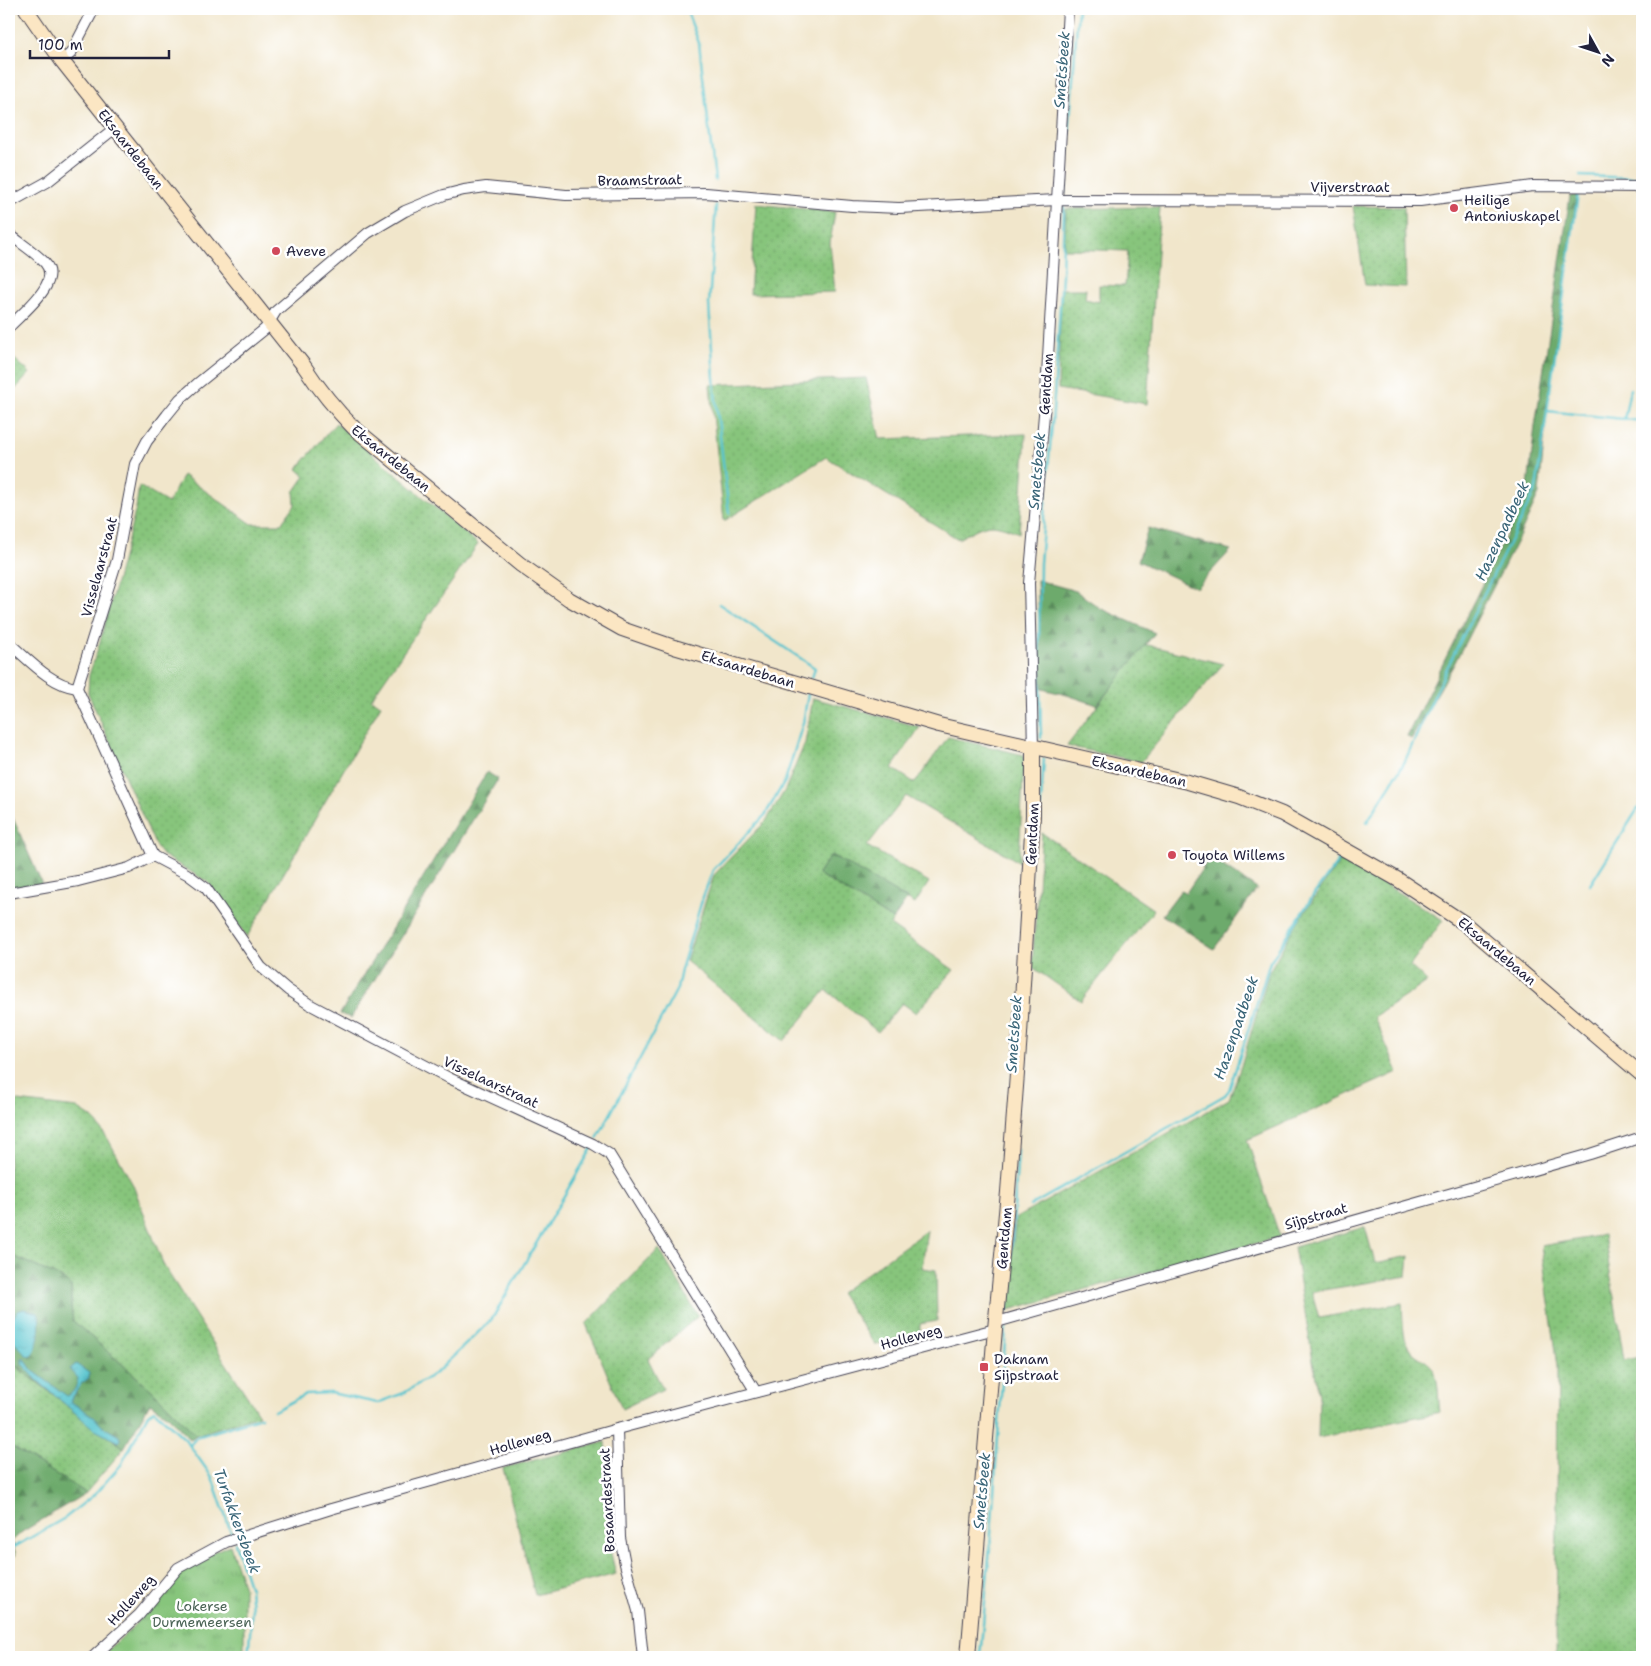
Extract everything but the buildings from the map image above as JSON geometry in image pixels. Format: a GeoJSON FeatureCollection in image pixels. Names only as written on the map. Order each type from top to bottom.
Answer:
{"type":"FeatureCollection","features":[{"type":"Feature","properties":{"kind":"main road","name":"Eksaardebaan"},"geometry":{"type":"LineString","coordinates":[[26,9],[62,61],[304,366],[338,413],[521,565],[569,598],[622,629],[674,647],[914,718],[1034,748],[1204,786],[1247,799],[1282,814],[1413,888],[1464,923],[1642,1075]]}},
{"type":"Feature","properties":{"kind":"main road","name":"Gentdam"},"geometry":{"type":"LineString","coordinates":[[968,1657],[1020,1034],[1033,816],[1034,748]]}},
{"type":"Feature","properties":{"kind":"street"},"geometry":{"type":"LineString","coordinates":[[62,61],[74,48],[94,9]]}},
{"type":"Feature","properties":{"kind":"street","name":"Gentdam"},"geometry":{"type":"LineString","coordinates":[[1034,748],[1029,583],[1046,392],[1068,9]]}},
{"type":"Feature","properties":{"kind":"street"},"geometry":{"type":"LineString","coordinates":[[9,203],[47,182],[115,128]]}},
{"type":"Feature","properties":{"kind":"street","name":"Vijverstraat"},"geometry":{"type":"LineString","coordinates":[[1057,200],[1420,201],[1533,186],[1642,187]]}},
{"type":"Feature","properties":{"kind":"street","name":"Braamstraat"},"geometry":{"type":"LineString","coordinates":[[269,322],[276,311],[379,226],[425,202],[464,190],[494,187],[553,194],[583,195],[706,193],[882,207],[945,206],[1057,200]]}},
{"type":"Feature","properties":{"kind":"street"},"geometry":{"type":"LineString","coordinates":[[9,234],[46,264],[51,276],[47,287],[9,327]]}},
{"type":"Feature","properties":{"kind":"street","name":"Visselaarstraat"},"geometry":{"type":"LineString","coordinates":[[77,688],[117,560],[135,464],[139,456],[180,399],[265,329],[269,322]]}},
{"type":"Feature","properties":{"kind":"street"},"geometry":{"type":"LineString","coordinates":[[9,643],[56,682],[68,687],[77,688],[153,856],[129,868],[78,881],[9,893]]}},
{"type":"Feature","properties":{"kind":"street","name":"Visselaarstraat"},"geometry":{"type":"LineString","coordinates":[[153,856],[187,874],[206,888],[261,966],[288,990],[309,1004],[449,1078],[593,1144],[609,1154],[756,1392]]}},
{"type":"Feature","properties":{"kind":"street","name":"Sijpstraat"},"geometry":{"type":"LineString","coordinates":[[996,1325],[1590,1154],[1642,1137]]}},
{"type":"Feature","properties":{"kind":"street","name":"Holleweg"},"geometry":{"type":"LineString","coordinates":[[93,1657],[138,1615],[178,1568],[241,1536],[617,1429],[996,1325]]}},
{"type":"Feature","properties":{"kind":"street","name":"Bosaardestraat"},"geometry":{"type":"LineString","coordinates":[[617,1429],[620,1538],[638,1611],[643,1657]]}},
{"type":"Feature","properties":{"kind":"green space"},"geometry":{"type":"Polygon","coordinates":[[[1577,195],[1547,410],[1539,494],[1453,666],[1411,739],[1407,736],[1527,494],[1535,426],[1570,196],[1577,195]]]}},
{"type":"Feature","properties":{"kind":"green space"},"geometry":{"type":"Polygon","coordinates":[[[756,204],[835,212],[830,243],[835,292],[750,294],[756,204]]]}},
{"type":"Feature","properties":{"kind":"green space"},"geometry":{"type":"Polygon","coordinates":[[[1353,206],[1404,207],[1406,287],[1365,285],[1353,206]]]}},
{"type":"Feature","properties":{"kind":"green space"},"geometry":{"type":"Polygon","coordinates":[[[1160,207],[1147,404],[1058,389],[1061,289],[1086,289],[1085,299],[1099,302],[1099,285],[1125,286],[1128,251],[1064,249],[1066,209],[1160,207]]]}},
{"type":"Feature","properties":{"kind":"green space"},"geometry":{"type":"Polygon","coordinates":[[[9,354],[30,373],[9,396],[9,354]]]}},
{"type":"Feature","properties":{"kind":"green space"},"geometry":{"type":"Polygon","coordinates":[[[866,378],[880,439],[1026,434],[1019,533],[993,525],[981,527],[958,539],[826,457],[724,521],[710,385],[866,378]]]}},
{"type":"Feature","properties":{"kind":"green space"},"geometry":{"type":"Polygon","coordinates":[[[336,423],[478,544],[371,699],[381,705],[247,937],[208,882],[161,854],[156,847],[88,693],[89,675],[127,543],[136,508],[139,486],[168,503],[183,475],[252,524],[281,524],[295,505],[294,492],[305,476],[297,469],[336,423]]]}},
{"type":"Feature","properties":{"kind":"green space"},"geometry":{"type":"Polygon","coordinates":[[[1148,528],[1231,550],[1196,588],[1138,561],[1148,528]]]}},
{"type":"Feature","properties":{"kind":"green space"},"geometry":{"type":"Polygon","coordinates":[[[1037,580],[1076,591],[1100,608],[1155,633],[1097,705],[1042,689],[1037,580]]]}},
{"type":"Feature","properties":{"kind":"green space"},"geometry":{"type":"Polygon","coordinates":[[[1144,644],[1223,664],[1141,762],[1067,746],[1144,644]]]}},
{"type":"Feature","properties":{"kind":"green space"},"geometry":{"type":"Polygon","coordinates":[[[813,698],[920,727],[892,768],[915,783],[948,737],[1024,755],[1019,862],[906,796],[867,846],[929,882],[915,904],[831,855],[818,874],[893,920],[890,925],[954,970],[916,1013],[902,1003],[878,1032],[826,990],[784,1041],[686,961],[714,875],[766,821],[785,790],[805,743],[813,698]]]}},
{"type":"Feature","properties":{"kind":"green space"},"geometry":{"type":"Polygon","coordinates":[[[487,772],[498,779],[351,1018],[340,1014],[487,772]]]}},
{"type":"Feature","properties":{"kind":"green space"},"geometry":{"type":"Polygon","coordinates":[[[9,809],[42,884],[9,888],[9,809]]]}},
{"type":"Feature","properties":{"kind":"green space"},"geometry":{"type":"Polygon","coordinates":[[[1042,833],[1154,910],[1081,1001],[1032,967],[1042,833]]]}},
{"type":"Feature","properties":{"kind":"green space"},"geometry":{"type":"Polygon","coordinates":[[[831,855],[907,899],[893,920],[818,874],[831,855]]]}},
{"type":"Feature","properties":{"kind":"green space"},"geometry":{"type":"Polygon","coordinates":[[[1210,857],[1257,889],[1214,949],[1162,915],[1181,890],[1186,893],[1210,857]]]}},
{"type":"Feature","properties":{"kind":"green space"},"geometry":{"type":"Polygon","coordinates":[[[1342,858],[1443,920],[1410,966],[1427,982],[1374,1017],[1398,1072],[1247,1140],[1280,1237],[1005,1311],[1016,1218],[1229,1099],[1241,1066],[1269,972],[1293,929],[1342,858]]]}},
{"type":"Feature","properties":{"kind":"green space"},"geometry":{"type":"Polygon","coordinates":[[[9,1100],[77,1108],[97,1123],[133,1185],[164,1266],[259,1415],[196,1435],[156,1394],[73,1321],[71,1286],[63,1279],[9,1254],[9,1100]]]}},
{"type":"Feature","properties":{"kind":"green space"},"geometry":{"type":"Polygon","coordinates":[[[1365,1227],[1375,1263],[1409,1256],[1407,1276],[1312,1292],[1319,1318],[1402,1303],[1403,1327],[1407,1345],[1430,1365],[1435,1373],[1440,1412],[1318,1438],[1319,1396],[1294,1247],[1365,1227]]]}},
{"type":"Feature","properties":{"kind":"green space"},"geometry":{"type":"Polygon","coordinates":[[[927,1230],[922,1268],[936,1270],[937,1321],[920,1324],[920,1331],[875,1345],[840,1293],[927,1230]]]}},
{"type":"Feature","properties":{"kind":"green space"},"geometry":{"type":"Polygon","coordinates":[[[1604,1235],[1624,1360],[1642,1357],[1642,1657],[1556,1657],[1558,1366],[1541,1246],[1604,1235]]]}},
{"type":"Feature","properties":{"kind":"green space"},"geometry":{"type":"Polygon","coordinates":[[[659,1249],[698,1316],[648,1359],[663,1389],[622,1409],[586,1324],[659,1249]]]}},
{"type":"Feature","properties":{"kind":"green space"},"geometry":{"type":"Polygon","coordinates":[[[9,1254],[63,1279],[71,1286],[73,1321],[156,1394],[196,1435],[191,1440],[168,1416],[150,1403],[124,1448],[9,1361],[9,1254]]]}},
{"type":"Feature","properties":{"kind":"green space"},"geometry":{"type":"Polygon","coordinates":[[[9,1361],[124,1448],[86,1493],[9,1445],[9,1361]]]}},
{"type":"Feature","properties":{"kind":"green space"},"geometry":{"type":"Polygon","coordinates":[[[606,1442],[609,1545],[616,1574],[535,1595],[503,1468],[606,1442]]]}},
{"type":"Feature","properties":{"kind":"green space"},"geometry":{"type":"Polygon","coordinates":[[[9,1445],[86,1493],[22,1532],[12,1541],[16,1555],[9,1559],[9,1445]]]}},
{"type":"Feature","properties":{"kind":"green space","name":"Lokerse Durmemeersen"},"geometry":{"type":"Polygon","coordinates":[[[230,1545],[244,1588],[244,1657],[100,1657],[129,1631],[182,1570],[210,1553],[230,1545]]]}},
{"type":"Feature","properties":{"kind":"water"},"geometry":{"type":"Polygon","coordinates":[[[24,1309],[38,1313],[39,1317],[36,1349],[31,1357],[26,1355],[9,1335],[9,1319],[14,1317],[17,1311],[24,1309]]]}},
{"type":"Feature","properties":{"kind":"water"},"geometry":{"type":"Polygon","coordinates":[[[22,1359],[25,1359],[32,1370],[67,1396],[73,1391],[78,1378],[70,1369],[76,1364],[89,1373],[89,1378],[82,1383],[70,1401],[93,1416],[102,1426],[119,1436],[120,1440],[118,1442],[95,1430],[38,1381],[22,1364],[22,1359]]]}},
{"type":"Feature","properties":{"kind":"waterway"},"geometry":{"type":"LineString","coordinates":[[686,9],[699,43],[715,180]]}},
{"type":"Feature","properties":{"kind":"waterway","name":"Smetsbeek"},"geometry":{"type":"LineString","coordinates":[[1065,192],[1078,9]]}},
{"type":"Feature","properties":{"kind":"waterway","name":"Hazenpadbeek"},"geometry":{"type":"LineString","coordinates":[[1580,176],[1642,178]]}},
{"type":"Feature","properties":{"kind":"waterway","name":"Hazenpadbeek"},"geometry":{"type":"LineString","coordinates":[[1367,822],[1404,763],[1446,670],[1536,489],[1578,194]]}},
{"type":"Feature","properties":{"kind":"waterway"},"geometry":{"type":"LineString","coordinates":[[716,205],[709,304],[715,393],[729,513]]}},
{"type":"Feature","properties":{"kind":"waterway","name":"Smetsbeek"},"geometry":{"type":"LineString","coordinates":[[1041,738],[1040,563],[1053,412],[1062,276],[1064,206]]}},
{"type":"Feature","properties":{"kind":"waterway"},"geometry":{"type":"LineString","coordinates":[[1624,420],[1630,389]]}},
{"type":"Feature","properties":{"kind":"waterway"},"geometry":{"type":"LineString","coordinates":[[1547,411],[1642,421]]}},
{"type":"Feature","properties":{"kind":"waterway"},"geometry":{"type":"LineString","coordinates":[[719,604],[815,668],[812,678]]}},
{"type":"Feature","properties":{"kind":"waterway"},"geometry":{"type":"LineString","coordinates":[[597,1139],[677,989],[703,897],[713,870],[765,815],[785,781],[803,723],[808,694]]}},
{"type":"Feature","properties":{"kind":"waterway","name":"Smetsbeek"},"geometry":{"type":"LineString","coordinates":[[1039,827],[1044,759]]}},
{"type":"Feature","properties":{"kind":"waterway"},"geometry":{"type":"LineString","coordinates":[[1590,885],[1639,807]]}},
{"type":"Feature","properties":{"kind":"waterway","name":"Hazenpadbeek"},"geometry":{"type":"LineString","coordinates":[[1030,1206],[1225,1095],[1229,1090],[1270,962],[1315,893],[1342,856]]}},
{"type":"Feature","properties":{"kind":"waterway"},"geometry":{"type":"LineString","coordinates":[[274,1411],[306,1394],[331,1393],[377,1403],[404,1393],[437,1372],[492,1319],[592,1148]]}},
{"type":"Feature","properties":{"kind":"waterway","name":"Smetsbeek"},"geometry":{"type":"LineString","coordinates":[[1007,1311],[1018,1150]]}},
{"type":"Feature","properties":{"kind":"waterway","name":"Smetsbeek"},"geometry":{"type":"LineString","coordinates":[[980,1657],[1006,1327]]}},
{"type":"Feature","properties":{"kind":"waterway","name":"Turfakkersbeek"},"geometry":{"type":"LineString","coordinates":[[9,1550],[65,1518],[95,1494],[121,1465],[147,1416],[154,1410],[185,1439],[212,1477],[233,1538]]}},
{"type":"Feature","properties":{"kind":"waterway"},"geometry":{"type":"LineString","coordinates":[[190,1445],[197,1437],[261,1417]]}},
{"type":"Feature","properties":{"kind":"waterway","name":"Turfakkersbeek"},"geometry":{"type":"LineString","coordinates":[[235,1543],[250,1589],[252,1609],[248,1657]]}},
{"type":"Feature","properties":{"kind":"place","name":"Heilige Antoniuskapel"},"geometry":{"type":"Point","coordinates":[1454,208]}},
{"type":"Feature","properties":{"kind":"place","name":"Aveve"},"geometry":{"type":"Point","coordinates":[276,251]}},
{"type":"Feature","properties":{"kind":"place","name":"Toyota Willems"},"geometry":{"type":"Point","coordinates":[1172,855]}},
{"type":"Feature","properties":{"kind":"place","name":"Daknam Sijpstraat"},"geometry":{"type":"Point","coordinates":[984,1367]}}]}
